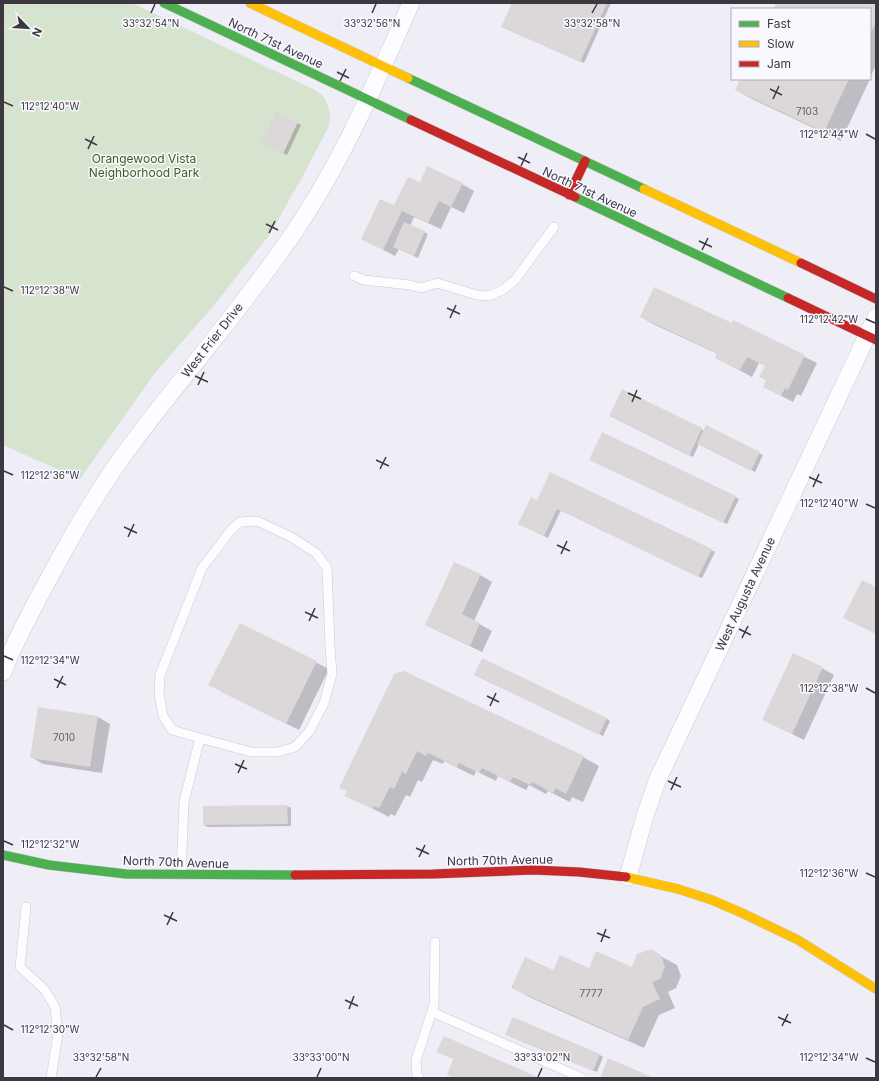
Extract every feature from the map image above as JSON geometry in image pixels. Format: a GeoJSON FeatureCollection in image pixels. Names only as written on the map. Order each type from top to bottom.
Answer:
{"type":"FeatureCollection","features":[{"type":"Feature","properties":{"kind":"street","name":"North 71st Avenue"},"geometry":{"type":"LineString","coordinates":[[164,3],[872,338]]}},
{"type":"Feature","properties":{"kind":"street","name":"North 71st Avenue"},"geometry":{"type":"LineString","coordinates":[[250,3],[876,299]]}},
{"type":"Feature","properties":{"kind":"street","name":"West Frier Drive"},"geometry":{"type":"LineString","coordinates":[[3,672],[44,588],[101,488],[130,446],[266,272],[310,209],[328,178],[368,100],[411,3]]}},
{"type":"Feature","properties":{"kind":"street"},"geometry":{"type":"LineString","coordinates":[[569,195],[584,161]]}},
{"type":"Feature","properties":{"kind":"street","name":"West Augusta Avenue"},"geometry":{"type":"LineString","coordinates":[[628,877],[645,816],[657,781],[872,338],[876,317]]}},
{"type":"Feature","properties":{"kind":"street","name":"North 70th Avenue"},"geometry":{"type":"LineString","coordinates":[[3,855],[49,865],[126,874],[247,876],[433,874],[533,870],[579,872],[628,877],[712,900],[742,913],[798,940],[876,989]]}},
{"type":"Feature","properties":{"kind":"lane"},"geometry":{"type":"LineString","coordinates":[[354,276],[364,280],[410,285],[421,288],[437,283],[477,295],[489,296],[502,290],[515,280],[554,227]]}},
{"type":"Feature","properties":{"kind":"lane"},"geometry":{"type":"LineString","coordinates":[[257,521],[291,537],[316,553],[327,568],[332,674],[324,703],[309,732],[295,748],[278,752],[251,752],[200,738],[172,730],[163,716],[159,693],[160,675],[202,568],[240,522],[257,521]]}},
{"type":"Feature","properties":{"kind":"lane"},"geometry":{"type":"LineString","coordinates":[[182,875],[184,802],[200,738]]}},
{"type":"Feature","properties":{"kind":"lane"},"geometry":{"type":"LineString","coordinates":[[26,907],[20,967],[45,990],[55,1007],[58,1034],[50,1078]]}},
{"type":"Feature","properties":{"kind":"lane"},"geometry":{"type":"LineString","coordinates":[[416,1077],[416,1060],[434,1005],[435,942]]}},
{"type":"Feature","properties":{"kind":"lane"},"geometry":{"type":"LineString","coordinates":[[432,1012],[582,1078]]}},
{"type":"Feature","properties":{"kind":"green space","name":"Orangewood Vista Neighborhood Park"},"geometry":{"type":"Polygon","coordinates":[[[3,3],[132,3],[313,89],[323,96],[328,105],[330,116],[329,126],[270,234],[215,304],[154,374],[80,479],[3,445],[3,3]]]}},
{"type":"Feature","properties":{"kind":"building"},"geometry":{"type":"Polygon","coordinates":[[[512,3],[607,3],[580,62],[501,27],[512,3]]]}},
{"type":"Feature","properties":{"kind":"building"},"geometry":{"type":"Polygon","coordinates":[[[776,3],[876,3],[876,22],[871,33],[871,8],[774,8],[776,3]]]}},
{"type":"Feature","properties":{"kind":"building"},"geometry":{"type":"Polygon","coordinates":[[[740,80],[849,80],[824,132],[735,90],[740,80]]]}},
{"type":"Feature","properties":{"kind":"building"},"geometry":{"type":"Polygon","coordinates":[[[276,111],[298,122],[283,154],[261,143],[276,111]]]}},
{"type":"Feature","properties":{"kind":"building"},"geometry":{"type":"Polygon","coordinates":[[[427,166],[463,183],[451,207],[439,201],[428,223],[402,211],[383,250],[361,239],[380,199],[394,205],[408,177],[420,182],[427,166]]]}},
{"type":"Feature","properties":{"kind":"building"},"geometry":{"type":"Polygon","coordinates":[[[404,222],[425,231],[414,256],[393,247],[404,222]]]}},
{"type":"Feature","properties":{"kind":"building"},"geometry":{"type":"Polygon","coordinates":[[[654,287],[732,323],[733,320],[805,355],[788,390],[785,388],[781,396],[763,387],[766,380],[759,377],[765,366],[747,357],[740,370],[715,358],[717,353],[640,317],[654,287]]]}},
{"type":"Feature","properties":{"kind":"building"},"geometry":{"type":"Polygon","coordinates":[[[622,389],[702,428],[689,456],[609,416],[622,389]]]}},
{"type":"Feature","properties":{"kind":"building"},"geometry":{"type":"Polygon","coordinates":[[[706,425],[760,452],[751,471],[697,444],[706,425]]]}},
{"type":"Feature","properties":{"kind":"building"},"geometry":{"type":"Polygon","coordinates":[[[602,432],[736,496],[723,523],[589,460],[602,432]]]}},
{"type":"Feature","properties":{"kind":"building"},"geometry":{"type":"Polygon","coordinates":[[[550,472],[712,549],[698,577],[557,509],[544,536],[518,524],[531,497],[537,500],[550,472]]]}},
{"type":"Feature","properties":{"kind":"building"},"geometry":{"type":"Polygon","coordinates":[[[454,562],[481,574],[462,614],[480,623],[470,646],[425,625],[454,562]]]}},
{"type":"Feature","properties":{"kind":"building"},"geometry":{"type":"Polygon","coordinates":[[[862,580],[876,587],[876,634],[843,618],[862,580]]]}},
{"type":"Feature","properties":{"kind":"building"},"geometry":{"type":"Polygon","coordinates":[[[240,623],[317,661],[286,724],[208,685],[240,623]]]}},
{"type":"Feature","properties":{"kind":"building"},"geometry":{"type":"Polygon","coordinates":[[[793,653],[823,667],[792,734],[762,720],[793,653]]]}},
{"type":"Feature","properties":{"kind":"building"},"geometry":{"type":"Polygon","coordinates":[[[482,658],[607,718],[599,735],[474,675],[482,658]]]}},
{"type":"Feature","properties":{"kind":"building"},"geometry":{"type":"Polygon","coordinates":[[[404,671],[584,756],[566,794],[556,788],[553,793],[532,782],[530,785],[513,777],[510,782],[482,768],[479,773],[459,763],[457,767],[428,753],[426,756],[417,751],[406,774],[402,772],[394,789],[390,787],[379,808],[374,806],[373,809],[344,796],[347,791],[339,788],[394,674],[404,671]]]}},
{"type":"Feature","properties":{"kind":"building"},"geometry":{"type":"Polygon","coordinates":[[[38,707],[98,716],[90,767],[30,758],[38,707]]]}},
{"type":"Feature","properties":{"kind":"building"},"geometry":{"type":"Polygon","coordinates":[[[287,805],[288,824],[203,825],[203,806],[287,805]]]}},
{"type":"Feature","properties":{"kind":"building"},"geometry":{"type":"Polygon","coordinates":[[[651,949],[661,955],[665,967],[660,979],[652,982],[660,999],[643,1007],[628,1040],[511,988],[525,957],[553,970],[560,955],[589,968],[596,951],[632,967],[637,954],[651,949]]]}},
{"type":"Feature","properties":{"kind":"building"},"geometry":{"type":"Polygon","coordinates":[[[513,1017],[600,1054],[593,1071],[505,1035],[513,1017]]]}},
{"type":"Feature","properties":{"kind":"building"},"geometry":{"type":"Polygon","coordinates":[[[444,1036],[540,1078],[454,1078],[447,1075],[453,1059],[436,1052],[444,1036]]]}},
{"type":"Feature","properties":{"kind":"building"},"geometry":{"type":"Polygon","coordinates":[[[608,1058],[654,1078],[605,1078],[601,1076],[608,1058]]]}},
{"type":"Feature","properties":{"kind":"traffic: fast"},"geometry":{"type":"LineString","coordinates":[[164,3],[411,120]]}},
{"type":"Feature","properties":{"kind":"traffic: fast"},"geometry":{"type":"LineString","coordinates":[[408,78],[644,189]]}},
{"type":"Feature","properties":{"kind":"traffic: fast"},"geometry":{"type":"LineString","coordinates":[[575,197],[788,298]]}},
{"type":"Feature","properties":{"kind":"traffic: fast"},"geometry":{"type":"LineString","coordinates":[[3,855],[49,865],[126,874],[295,875]]}},
{"type":"Feature","properties":{"kind":"traffic: slow"},"geometry":{"type":"LineString","coordinates":[[250,3],[408,78]]}},
{"type":"Feature","properties":{"kind":"traffic: slow"},"geometry":{"type":"LineString","coordinates":[[644,189],[801,263]]}},
{"type":"Feature","properties":{"kind":"traffic: slow"},"geometry":{"type":"LineString","coordinates":[[626,877],[678,889],[712,900],[742,913],[798,940],[876,989]]}},
{"type":"Feature","properties":{"kind":"traffic: jam"},"geometry":{"type":"LineString","coordinates":[[411,120],[575,197]]}},
{"type":"Feature","properties":{"kind":"traffic: jam"},"geometry":{"type":"LineString","coordinates":[[569,195],[585,161]]}},
{"type":"Feature","properties":{"kind":"traffic: jam"},"geometry":{"type":"LineString","coordinates":[[801,263],[876,299]]}},
{"type":"Feature","properties":{"kind":"traffic: jam"},"geometry":{"type":"LineString","coordinates":[[788,298],[876,340]]}},
{"type":"Feature","properties":{"kind":"traffic: jam"},"geometry":{"type":"LineString","coordinates":[[295,875],[433,874],[533,870],[579,872],[626,877]]}}]}
